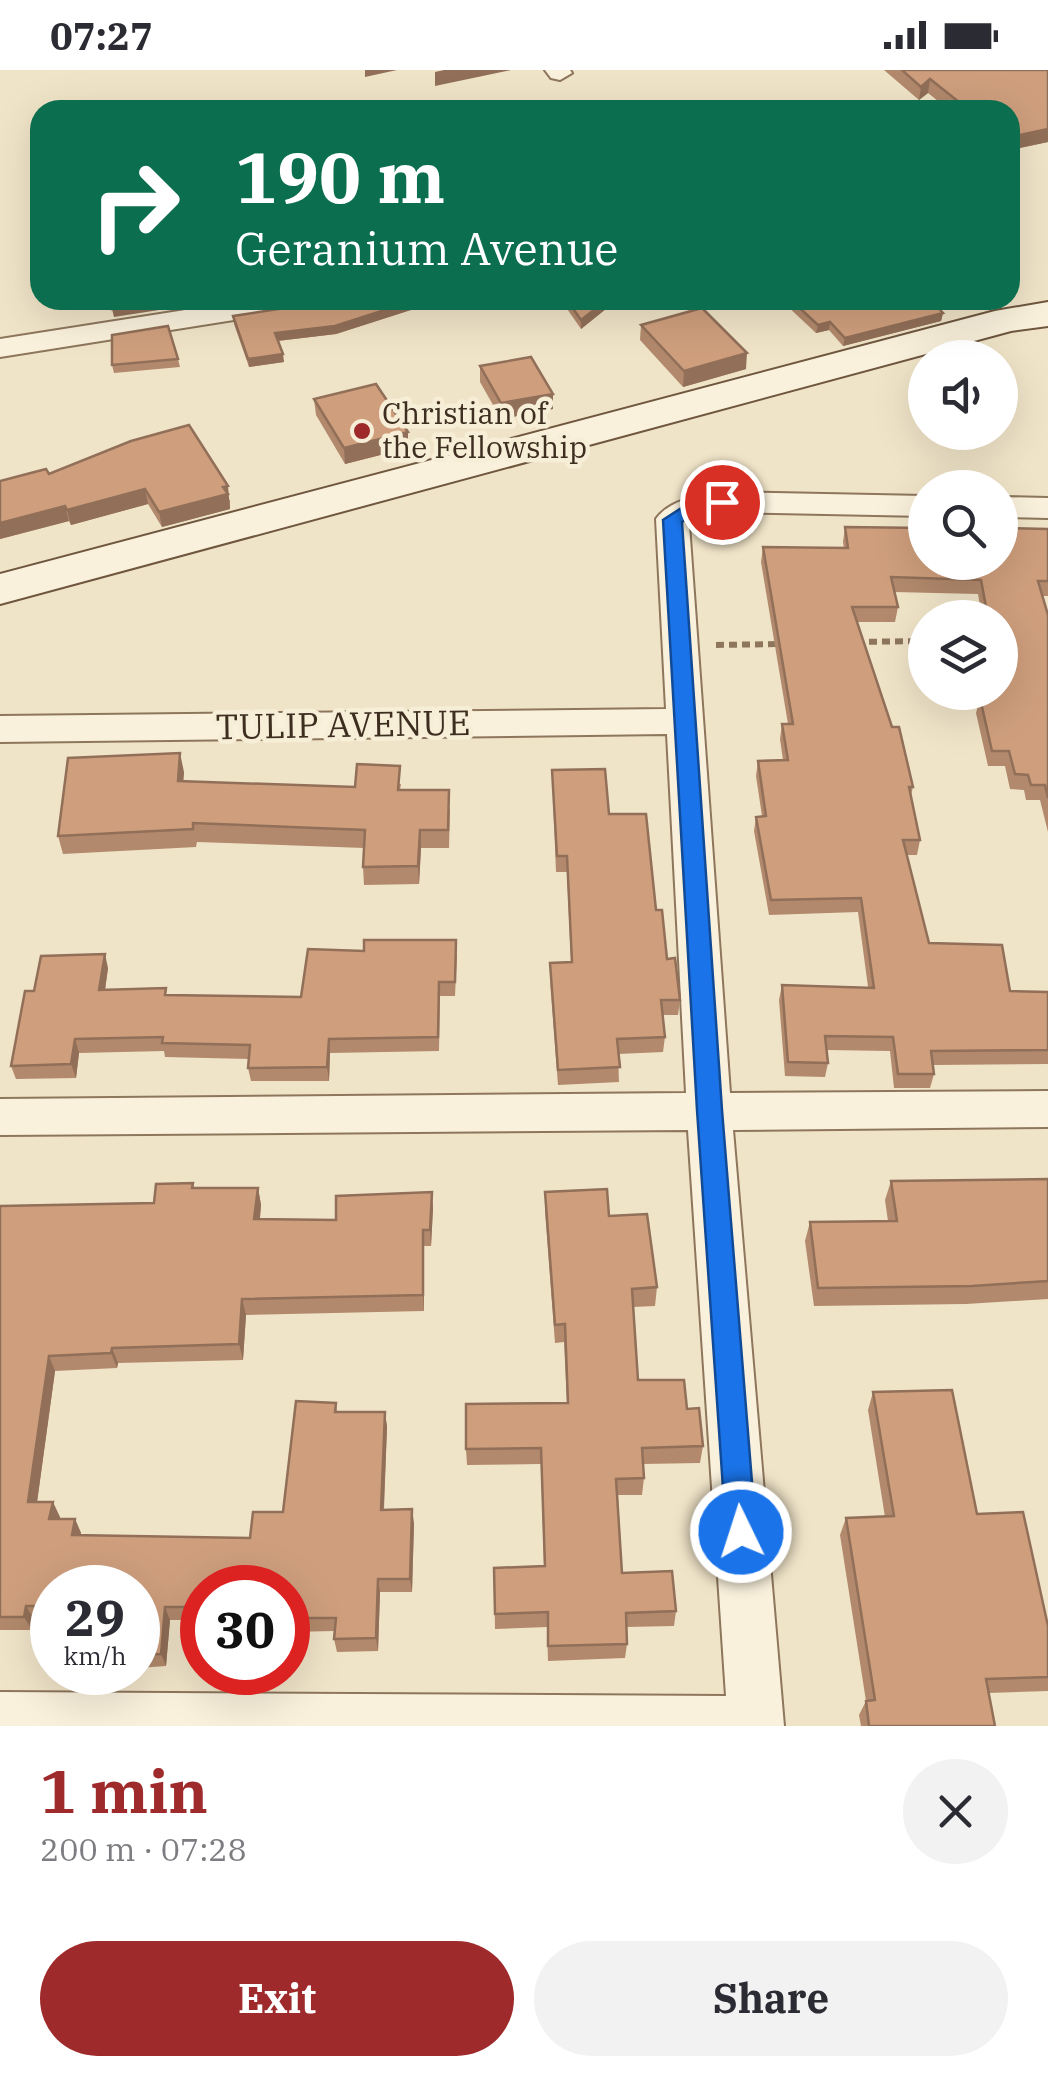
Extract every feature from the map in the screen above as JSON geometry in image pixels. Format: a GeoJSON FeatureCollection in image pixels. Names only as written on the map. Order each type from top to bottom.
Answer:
{"type":"FeatureCollection","features":[{"type":"Feature","properties":{"kind":"street"},"geometry":{"type":"LineString","coordinates":[[0,348],[241,310]]}},
{"type":"Feature","properties":{"kind":"street"},"geometry":{"type":"LineString","coordinates":[[0,589],[990,324],[1048,314]]}},
{"type":"Feature","properties":{"kind":"street"},"geometry":{"type":"LineString","coordinates":[[0,1720],[756,1725],[709,1110],[672,520],[696,507],[722,502],[908,506]]}},
{"type":"Feature","properties":{"kind":"street"},"geometry":{"type":"LineString","coordinates":[[1018,507],[1048,508]]}},
{"type":"Feature","properties":{"kind":"street","name":"TULIP AVENUE"},"geometry":{"type":"LineString","coordinates":[[0,729],[686,722]]}},
{"type":"Feature","properties":{"kind":"street"},"geometry":{"type":"LineString","coordinates":[[0,1117],[1048,1109]]}},
{"type":"Feature","properties":{"kind":"path"},"geometry":{"type":"LineString","coordinates":[[850,642],[908,641]]}},
{"type":"Feature","properties":{"kind":"path"},"geometry":{"type":"LineString","coordinates":[[680,646],[793,644]]}},
{"type":"Feature","properties":{"kind":"building"},"geometry":{"type":"Polygon","coordinates":[[[902,70],[1048,70],[1048,129],[1020,135],[1020,100],[956,100],[930,79],[921,87],[902,70]]]}},
{"type":"Feature","properties":{"kind":"building"},"geometry":{"type":"Polygon","coordinates":[[[272,310],[385,310],[335,326],[275,333],[283,354],[248,359],[233,316],[272,310]]]}},
{"type":"Feature","properties":{"kind":"building"},"geometry":{"type":"Polygon","coordinates":[[[574,310],[594,310],[581,320],[574,310]]]}},
{"type":"Feature","properties":{"kind":"building"},"geometry":{"type":"Polygon","coordinates":[[[704,310],[747,353],[684,371],[641,325],[704,310]]]}},
{"type":"Feature","properties":{"kind":"building"},"geometry":{"type":"Polygon","coordinates":[[[802,310],[943,313],[845,338],[830,322],[818,325],[802,310]]]}},
{"type":"Feature","properties":{"kind":"building"},"geometry":{"type":"Polygon","coordinates":[[[168,326],[178,359],[112,365],[112,335],[168,326]]]}},
{"type":"Feature","properties":{"kind":"building"},"geometry":{"type":"Polygon","coordinates":[[[531,357],[553,394],[501,403],[480,366],[531,357]]]}},
{"type":"Feature","properties":{"kind":"building","name":"Christian of the Fellowship"},"geometry":{"type":"Polygon","coordinates":[[[376,384],[408,432],[344,448],[314,399],[376,384]]]}},
{"type":"Feature","properties":{"kind":"building"},"geometry":{"type":"Polygon","coordinates":[[[189,425],[228,486],[223,487],[228,494],[159,512],[145,489],[0,523],[0,481],[46,469],[49,474],[131,441],[189,425]]]}},
{"type":"Feature","properties":{"kind":"building"},"geometry":{"type":"Polygon","coordinates":[[[845,527],[908,528],[908,578],[891,577],[898,607],[852,607],[892,727],[899,727],[913,787],[909,787],[920,840],[903,840],[929,943],[1002,945],[1010,991],[1048,992],[1048,1050],[931,1051],[934,1074],[898,1074],[893,1037],[825,1036],[828,1063],[788,1062],[782,985],[874,988],[861,898],[771,900],[756,817],[766,816],[758,761],[788,760],[782,724],[793,724],[763,547],[848,548],[845,527]]]}},
{"type":"Feature","properties":{"kind":"building"},"geometry":{"type":"Polygon","coordinates":[[[1018,528],[1048,529],[1048,581],[1038,581],[1048,615],[1048,798],[1045,785],[1031,785],[1028,775],[1015,774],[1009,751],[992,751],[983,710],[1018,710],[1018,600],[985,600],[981,580],[1018,580],[1018,528]]]}},
{"type":"Feature","properties":{"kind":"building"},"geometry":{"type":"Polygon","coordinates":[[[180,753],[178,781],[355,787],[357,764],[400,766],[398,790],[449,790],[448,830],[420,830],[418,866],[363,867],[365,830],[193,823],[193,829],[58,836],[68,758],[180,753]]]}},
{"type":"Feature","properties":{"kind":"building"},"geometry":{"type":"Polygon","coordinates":[[[605,769],[609,814],[646,814],[656,910],[662,910],[667,959],[675,958],[680,1000],[661,1000],[665,1037],[617,1039],[620,1067],[558,1070],[550,963],[572,962],[567,856],[557,856],[552,770],[605,769]]]}},
{"type":"Feature","properties":{"kind":"building"},"geometry":{"type":"Polygon","coordinates":[[[364,940],[456,940],[455,982],[439,982],[438,1037],[329,1039],[327,1067],[248,1068],[250,1045],[162,1043],[163,1037],[75,1039],[71,1064],[11,1066],[25,991],[34,991],[41,956],[105,954],[99,990],[166,988],[165,995],[301,997],[308,949],[364,951],[364,940]]]}},
{"type":"Feature","properties":{"kind":"building"},"geometry":{"type":"Polygon","coordinates":[[[1048,1179],[1048,1281],[818,1288],[810,1222],[897,1221],[891,1181],[1048,1179]]]}},
{"type":"Feature","properties":{"kind":"building"},"geometry":{"type":"Polygon","coordinates":[[[156,1184],[258,1188],[254,1219],[336,1220],[336,1196],[432,1192],[430,1230],[423,1230],[423,1295],[242,1299],[239,1344],[112,1348],[111,1353],[49,1356],[28,1502],[53,1502],[49,1519],[75,1519],[72,1535],[250,1538],[253,1512],[283,1512],[296,1401],[336,1403],[335,1412],[385,1412],[381,1510],[412,1509],[410,1579],[378,1579],[376,1638],[334,1639],[336,1618],[310,1618],[310,1565],[180,1565],[180,1607],[165,1607],[161,1654],[160,1565],[30,1565],[30,1606],[26,1606],[24,1617],[0,1617],[0,1206],[154,1203],[156,1184]]]}},
{"type":"Feature","properties":{"kind":"building"},"geometry":{"type":"Polygon","coordinates":[[[607,1189],[609,1216],[647,1214],[657,1287],[632,1289],[638,1380],[684,1380],[687,1409],[699,1408],[703,1446],[642,1448],[644,1478],[616,1479],[622,1573],[672,1571],[676,1611],[626,1613],[627,1644],[548,1646],[548,1612],[495,1614],[494,1568],[545,1566],[541,1448],[466,1449],[466,1404],[568,1403],[565,1324],[555,1325],[545,1192],[607,1189]]]}},
{"type":"Feature","properties":{"kind":"building"},"geometry":{"type":"Polygon","coordinates":[[[952,1390],[977,1514],[1023,1512],[1048,1626],[1048,1677],[986,1679],[995,1726],[869,1726],[866,1701],[875,1700],[846,1518],[894,1516],[873,1392],[952,1390]]]}},
{"type":"Feature","properties":{"kind":"place","name":"Christian of the Fellowship"},"geometry":{"type":"Point","coordinates":[362,431]}},
{"type":"Feature","properties":{"kind":"route"},"geometry":{"type":"LineString","coordinates":[[722,502],[696,507],[672,520],[709,1110],[741,1532]]}}]}
